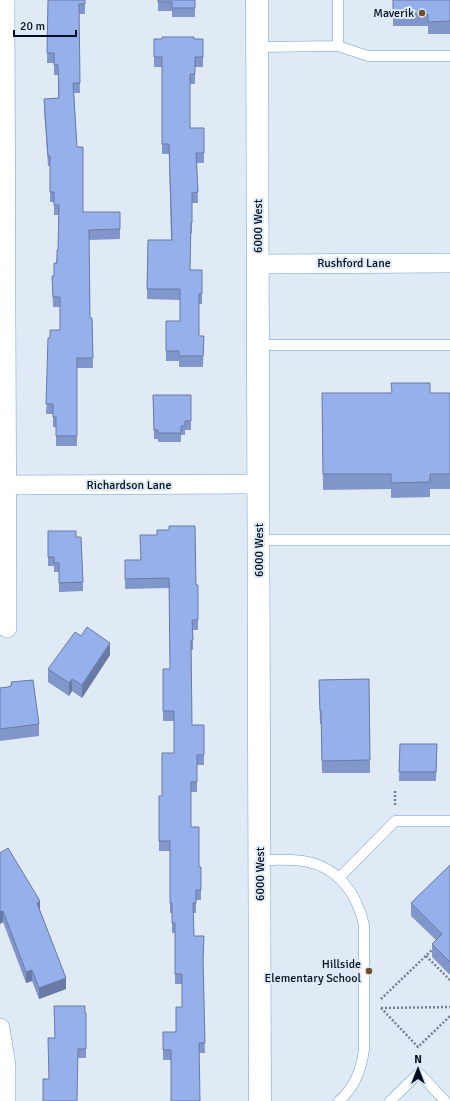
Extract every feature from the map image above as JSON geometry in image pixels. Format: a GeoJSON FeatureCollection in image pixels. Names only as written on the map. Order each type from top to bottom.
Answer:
{"type":"FeatureCollection","features":[{"type":"Feature","properties":{"kind":"street"},"geometry":{"type":"LineString","coordinates":[[5,0],[3,485],[7,628]]}},
{"type":"Feature","properties":{"kind":"street","name":"6000 West"},"geometry":{"type":"LineString","coordinates":[[257,0],[260,1101]]}},
{"type":"Feature","properties":{"kind":"street","name":"Rushford Lane"},"geometry":{"type":"LineString","coordinates":[[258,264],[450,263]]}},
{"type":"Feature","properties":{"kind":"street","name":"Richardson Lane"},"geometry":{"type":"LineString","coordinates":[[3,485],[258,484]]}},
{"type":"Feature","properties":{"kind":"street"},"geometry":{"type":"LineString","coordinates":[[0,1028],[6,1066],[6,1101]]}},
{"type":"Feature","properties":{"kind":"lane"},"geometry":{"type":"LineString","coordinates":[[338,0],[338,46]]}},
{"type":"Feature","properties":{"kind":"lane"},"geometry":{"type":"LineString","coordinates":[[257,46],[338,46],[368,56],[450,56]]}},
{"type":"Feature","properties":{"kind":"lane"},"geometry":{"type":"LineString","coordinates":[[258,345],[450,345]]}},
{"type":"Feature","properties":{"kind":"lane"},"geometry":{"type":"LineString","coordinates":[[258,540],[450,540]]}},
{"type":"Feature","properties":{"kind":"lane"},"geometry":{"type":"LineString","coordinates":[[339,878],[395,821],[450,821]]}},
{"type":"Feature","properties":{"kind":"lane"},"geometry":{"type":"LineString","coordinates":[[260,860],[304,861],[328,870],[339,878],[348,888],[356,899],[361,912],[364,925],[364,1050],[358,1076],[352,1087],[339,1101]]}},
{"type":"Feature","properties":{"kind":"lane"},"geometry":{"type":"LineString","coordinates":[[390,1101],[419,1074],[445,1101]]}},
{"type":"Feature","properties":{"kind":"path"},"geometry":{"type":"LineString","coordinates":[[395,791],[396,809]]}},
{"type":"Feature","properties":{"kind":"path"},"geometry":{"type":"LineString","coordinates":[[381,999],[439,944]]}},
{"type":"Feature","properties":{"kind":"path"},"geometry":{"type":"LineString","coordinates":[[426,956],[450,980]]}},
{"type":"Feature","properties":{"kind":"path"},"geometry":{"type":"LineString","coordinates":[[450,1007],[381,1008],[418,1047],[450,1016]]}},
{"type":"Feature","properties":{"kind":"building"},"geometry":{"type":"Polygon","coordinates":[[[48,0],[85,0],[85,4],[79,4],[80,83],[73,83],[77,147],[83,147],[83,212],[120,212],[120,229],[89,230],[90,318],[92,318],[93,358],[77,358],[77,436],[56,436],[56,417],[53,417],[53,404],[46,404],[48,338],[50,338],[50,330],[60,330],[60,297],[53,297],[52,276],[54,276],[54,263],[57,263],[59,205],[54,205],[54,192],[50,192],[50,156],[48,156],[44,99],[59,98],[58,65],[54,65],[54,53],[47,53],[48,0]]]}},
{"type":"Feature","properties":{"kind":"building"},"geometry":{"type":"Polygon","coordinates":[[[158,0],[195,0],[195,8],[172,8],[172,2],[158,2],[158,0]]]}},
{"type":"Feature","properties":{"kind":"building"},"geometry":{"type":"Polygon","coordinates":[[[393,0],[450,0],[450,21],[428,22],[428,14],[393,14],[393,0]]]}},
{"type":"Feature","properties":{"kind":"building"},"geometry":{"type":"Polygon","coordinates":[[[162,37],[194,37],[194,39],[203,39],[203,57],[195,57],[195,74],[190,74],[190,128],[204,128],[204,153],[196,153],[198,192],[192,193],[190,270],[202,270],[202,294],[199,294],[199,336],[204,336],[203,356],[179,356],[179,351],[166,351],[166,321],[180,321],[180,289],[147,289],[148,240],[172,240],[169,144],[162,144],[162,57],[154,57],[154,39],[162,39],[162,37]]]}},
{"type":"Feature","properties":{"kind":"building"},"geometry":{"type":"Polygon","coordinates":[[[391,383],[430,383],[430,393],[450,393],[450,474],[430,474],[430,482],[391,483],[391,474],[323,474],[322,393],[392,393],[391,383]]]}},
{"type":"Feature","properties":{"kind":"building"},"geometry":{"type":"Polygon","coordinates":[[[153,395],[191,395],[191,421],[185,421],[185,426],[181,426],[181,433],[158,433],[158,430],[154,430],[153,395]]]}},
{"type":"Feature","properties":{"kind":"building"},"geometry":{"type":"Polygon","coordinates":[[[169,526],[195,526],[198,620],[192,620],[192,725],[204,725],[204,755],[197,755],[197,782],[191,782],[191,827],[199,827],[199,867],[201,867],[201,890],[196,890],[196,903],[193,903],[194,936],[204,936],[203,958],[205,1043],[199,1043],[200,1101],[171,1101],[171,1050],[163,1050],[163,1032],[176,1032],[176,1007],[182,1007],[182,974],[175,974],[175,923],[172,923],[172,903],[170,903],[170,841],[159,841],[159,796],[162,796],[162,753],[174,753],[174,711],[163,711],[163,669],[170,669],[169,578],[125,579],[125,560],[141,560],[140,535],[157,535],[157,530],[169,530],[169,526]]]}},
{"type":"Feature","properties":{"kind":"building"},"geometry":{"type":"Polygon","coordinates":[[[48,531],[76,531],[76,537],[81,537],[83,582],[59,583],[59,563],[54,563],[54,557],[48,557],[48,531]]]}},
{"type":"Feature","properties":{"kind":"building"},"geometry":{"type":"Polygon","coordinates":[[[87,627],[110,643],[82,685],[72,679],[69,683],[48,669],[75,632],[81,636],[87,627]]]}},
{"type":"Feature","properties":{"kind":"building"},"geometry":{"type":"Polygon","coordinates":[[[369,679],[370,760],[322,761],[319,680],[369,679]]]}},
{"type":"Feature","properties":{"kind":"building"},"geometry":{"type":"Polygon","coordinates":[[[33,680],[39,724],[0,729],[0,688],[12,685],[11,682],[33,680]]]}},
{"type":"Feature","properties":{"kind":"building"},"geometry":{"type":"Polygon","coordinates":[[[400,744],[437,744],[436,772],[399,772],[400,744]]]}},
{"type":"Feature","properties":{"kind":"building"},"geometry":{"type":"Polygon","coordinates":[[[8,848],[40,901],[37,903],[66,978],[39,988],[32,970],[26,972],[3,911],[0,912],[0,853],[8,848]]]}},
{"type":"Feature","properties":{"kind":"building"},"geometry":{"type":"Polygon","coordinates":[[[450,865],[450,962],[432,944],[442,934],[411,903],[450,865]]]}},
{"type":"Feature","properties":{"kind":"building"},"geometry":{"type":"Polygon","coordinates":[[[54,1006],[85,1006],[86,1049],[78,1049],[77,1101],[43,1101],[43,1079],[49,1079],[48,1038],[55,1038],[54,1006]]]}},
{"type":"Feature","properties":{"kind":"place","name":"Maverik"},"geometry":{"type":"Point","coordinates":[422,13]}},
{"type":"Feature","properties":{"kind":"place","name":"Hillside Elementary School"},"geometry":{"type":"Point","coordinates":[369,971]}}]}
